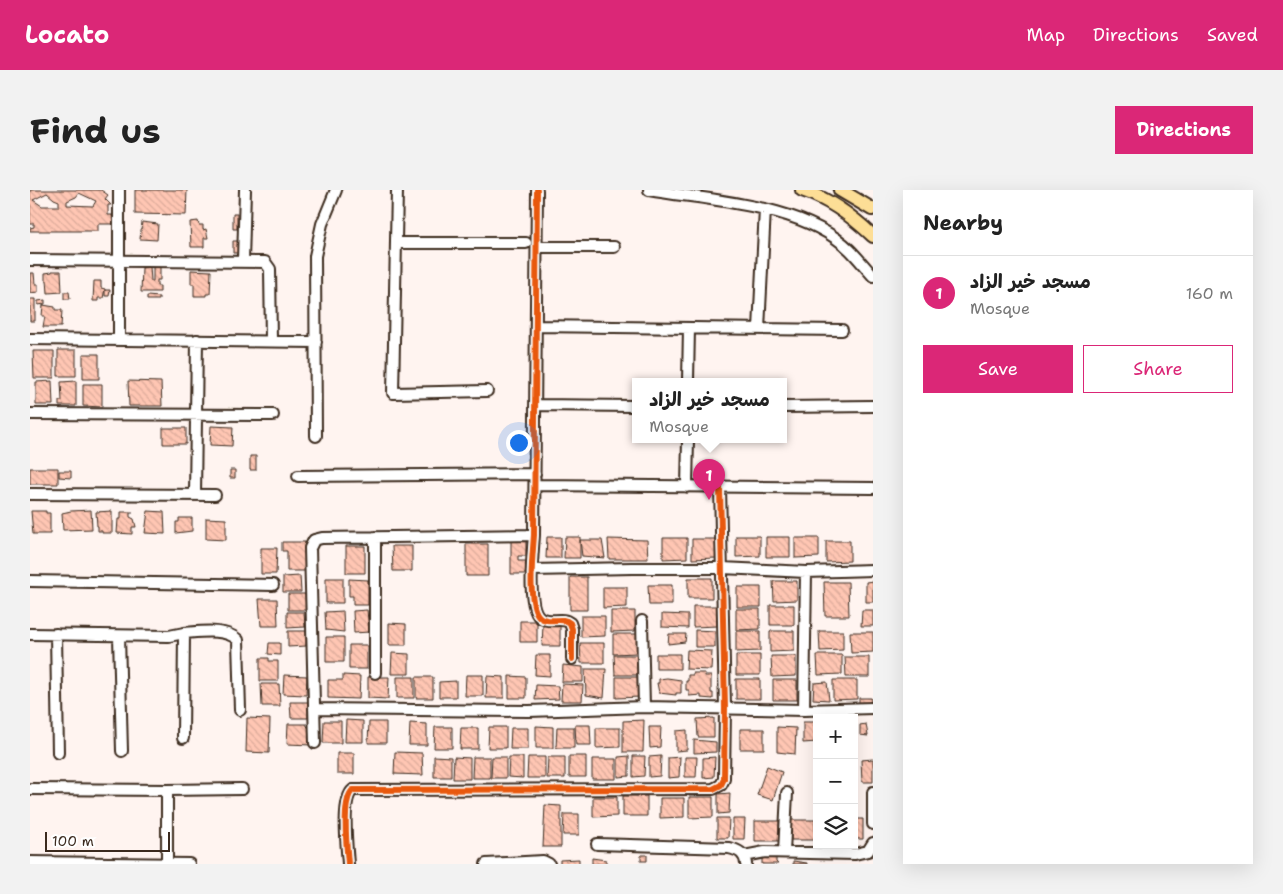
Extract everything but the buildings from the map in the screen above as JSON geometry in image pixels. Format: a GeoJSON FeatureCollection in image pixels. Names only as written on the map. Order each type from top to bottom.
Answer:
{"type":"FeatureCollection","features":[{"type":"Feature","properties":{"kind":"main road"},"geometry":{"type":"LineString","coordinates":[[802,190],[839,208],[873,236]]}},
{"type":"Feature","properties":{"kind":"main road"},"geometry":{"type":"LineString","coordinates":[[840,190],[872,210]]}},
{"type":"Feature","properties":{"kind":"main road"},"geometry":{"type":"LineString","coordinates":[[859,190],[872,210]]}},
{"type":"Feature","properties":{"kind":"street"},"geometry":{"type":"LineString","coordinates":[[119,190],[119,339]]}},
{"type":"Feature","properties":{"kind":"street"},"geometry":{"type":"LineString","coordinates":[[244,261],[245,190]]}},
{"type":"Feature","properties":{"kind":"street"},"geometry":{"type":"LineString","coordinates":[[316,436],[314,273],[317,240],[327,208],[336,190]]}},
{"type":"Feature","properties":{"kind":"street"},"geometry":{"type":"LineString","coordinates":[[396,190],[393,393],[487,391]]}},
{"type":"Feature","properties":{"kind":"street"},"geometry":{"type":"LineString","coordinates":[[537,190],[535,474],[532,570],[535,611],[544,620],[565,620],[570,623],[572,629],[572,659]]}},
{"type":"Feature","properties":{"kind":"street"},"geometry":{"type":"LineString","coordinates":[[649,190],[765,209],[797,218],[818,227],[849,249],[873,276]]}},
{"type":"Feature","properties":{"kind":"street"},"geometry":{"type":"LineString","coordinates":[[759,329],[765,209]]}},
{"type":"Feature","properties":{"kind":"street"},"geometry":{"type":"LineString","coordinates":[[396,243],[526,243]]}},
{"type":"Feature","properties":{"kind":"street"},"geometry":{"type":"LineString","coordinates":[[537,247],[614,247]]}},
{"type":"Feature","properties":{"kind":"street"},"geometry":{"type":"LineString","coordinates":[[30,260],[265,262],[270,269],[271,341]]}},
{"type":"Feature","properties":{"kind":"street"},"geometry":{"type":"LineString","coordinates":[[536,326],[842,330]]}},
{"type":"Feature","properties":{"kind":"street"},"geometry":{"type":"LineString","coordinates":[[688,378],[689,328]]}},
{"type":"Feature","properties":{"kind":"street"},"geometry":{"type":"LineString","coordinates":[[30,339],[316,342]]}},
{"type":"Feature","properties":{"kind":"street"},"geometry":{"type":"LineString","coordinates":[[195,495],[197,340]]}},
{"type":"Feature","properties":{"kind":"street"},"geometry":{"type":"LineString","coordinates":[[535,406],[632,406]]}},
{"type":"Feature","properties":{"kind":"street"},"geometry":{"type":"LineString","coordinates":[[787,406],[873,406]]}},
{"type":"Feature","properties":{"kind":"street"},"geometry":{"type":"LineString","coordinates":[[30,414],[274,415]]}},
{"type":"Feature","properties":{"kind":"street"},"geometry":{"type":"LineString","coordinates":[[687,487],[688,443]]}},
{"type":"Feature","properties":{"kind":"street"},"geometry":{"type":"LineString","coordinates":[[298,476],[535,474]]}},
{"type":"Feature","properties":{"kind":"street"},"geometry":{"type":"LineString","coordinates":[[534,485],[873,488]]}},
{"type":"Feature","properties":{"kind":"street"},"geometry":{"type":"LineString","coordinates":[[348,864],[346,804],[353,790],[713,789],[723,783],[725,708],[720,487]]}},
{"type":"Feature","properties":{"kind":"street"},"geometry":{"type":"LineString","coordinates":[[30,494],[215,495]]}},
{"type":"Feature","properties":{"kind":"street"},"geometry":{"type":"LineString","coordinates":[[315,743],[311,544],[314,540],[322,538],[534,535]]}},
{"type":"Feature","properties":{"kind":"street"},"geometry":{"type":"LineString","coordinates":[[375,537],[375,673]]}},
{"type":"Feature","properties":{"kind":"street"},"geometry":{"type":"LineString","coordinates":[[532,570],[632,568],[722,568],[806,572],[873,570]]}},
{"type":"Feature","properties":{"kind":"street"},"geometry":{"type":"LineString","coordinates":[[804,710],[806,572]]}},
{"type":"Feature","properties":{"kind":"street"},"geometry":{"type":"LineString","coordinates":[[30,582],[273,585]]}},
{"type":"Feature","properties":{"kind":"street"},"geometry":{"type":"LineString","coordinates":[[642,621],[644,707]]}},
{"type":"Feature","properties":{"kind":"street"},"geometry":{"type":"LineString","coordinates":[[30,634],[169,636],[209,631],[229,635],[238,640],[240,710]]}},
{"type":"Feature","properties":{"kind":"street"},"geometry":{"type":"LineString","coordinates":[[182,738],[184,633]]}},
{"type":"Feature","properties":{"kind":"street"},"geometry":{"type":"LineString","coordinates":[[56,634],[58,753]]}},
{"type":"Feature","properties":{"kind":"street"},"geometry":{"type":"LineString","coordinates":[[119,636],[122,750]]}},
{"type":"Feature","properties":{"kind":"street"},"geometry":{"type":"LineString","coordinates":[[314,709],[529,711],[644,707],[804,710],[873,708]]}},
{"type":"Feature","properties":{"kind":"street"},"geometry":{"type":"LineString","coordinates":[[30,789],[242,789]]}},
{"type":"Feature","properties":{"kind":"street"},"geometry":{"type":"LineString","coordinates":[[167,790],[167,863]]}},
{"type":"Feature","properties":{"kind":"street"},"geometry":{"type":"LineString","coordinates":[[873,792],[873,824]]}},
{"type":"Feature","properties":{"kind":"street"},"geometry":{"type":"LineString","coordinates":[[784,852],[787,793]]}},
{"type":"Feature","properties":{"kind":"street"},"geometry":{"type":"LineString","coordinates":[[597,844],[729,848],[740,852],[745,860],[765,852],[854,854],[868,851],[873,843]]}},
{"type":"Feature","properties":{"kind":"street"},"geometry":{"type":"LineString","coordinates":[[30,862],[189,864]]}},
{"type":"Feature","properties":{"kind":"street"},"geometry":{"type":"LineString","coordinates":[[486,864],[543,862],[549,864]]}},
{"type":"Feature","properties":{"kind":"cycle path"},"geometry":{"type":"LineString","coordinates":[[537,190],[532,592],[536,613],[541,618],[545,620],[563,620],[570,623],[572,629],[572,659]]}},
{"type":"Feature","properties":{"kind":"cycle path"},"geometry":{"type":"LineString","coordinates":[[348,864],[346,813],[349,795],[353,790],[713,789],[721,785],[724,779],[725,708],[720,487]]}},
{"type":"Feature","properties":{"kind":"place","name":"مسجد خير الزاد"},"geometry":{"type":"Point","coordinates":[709,500]}}]}
